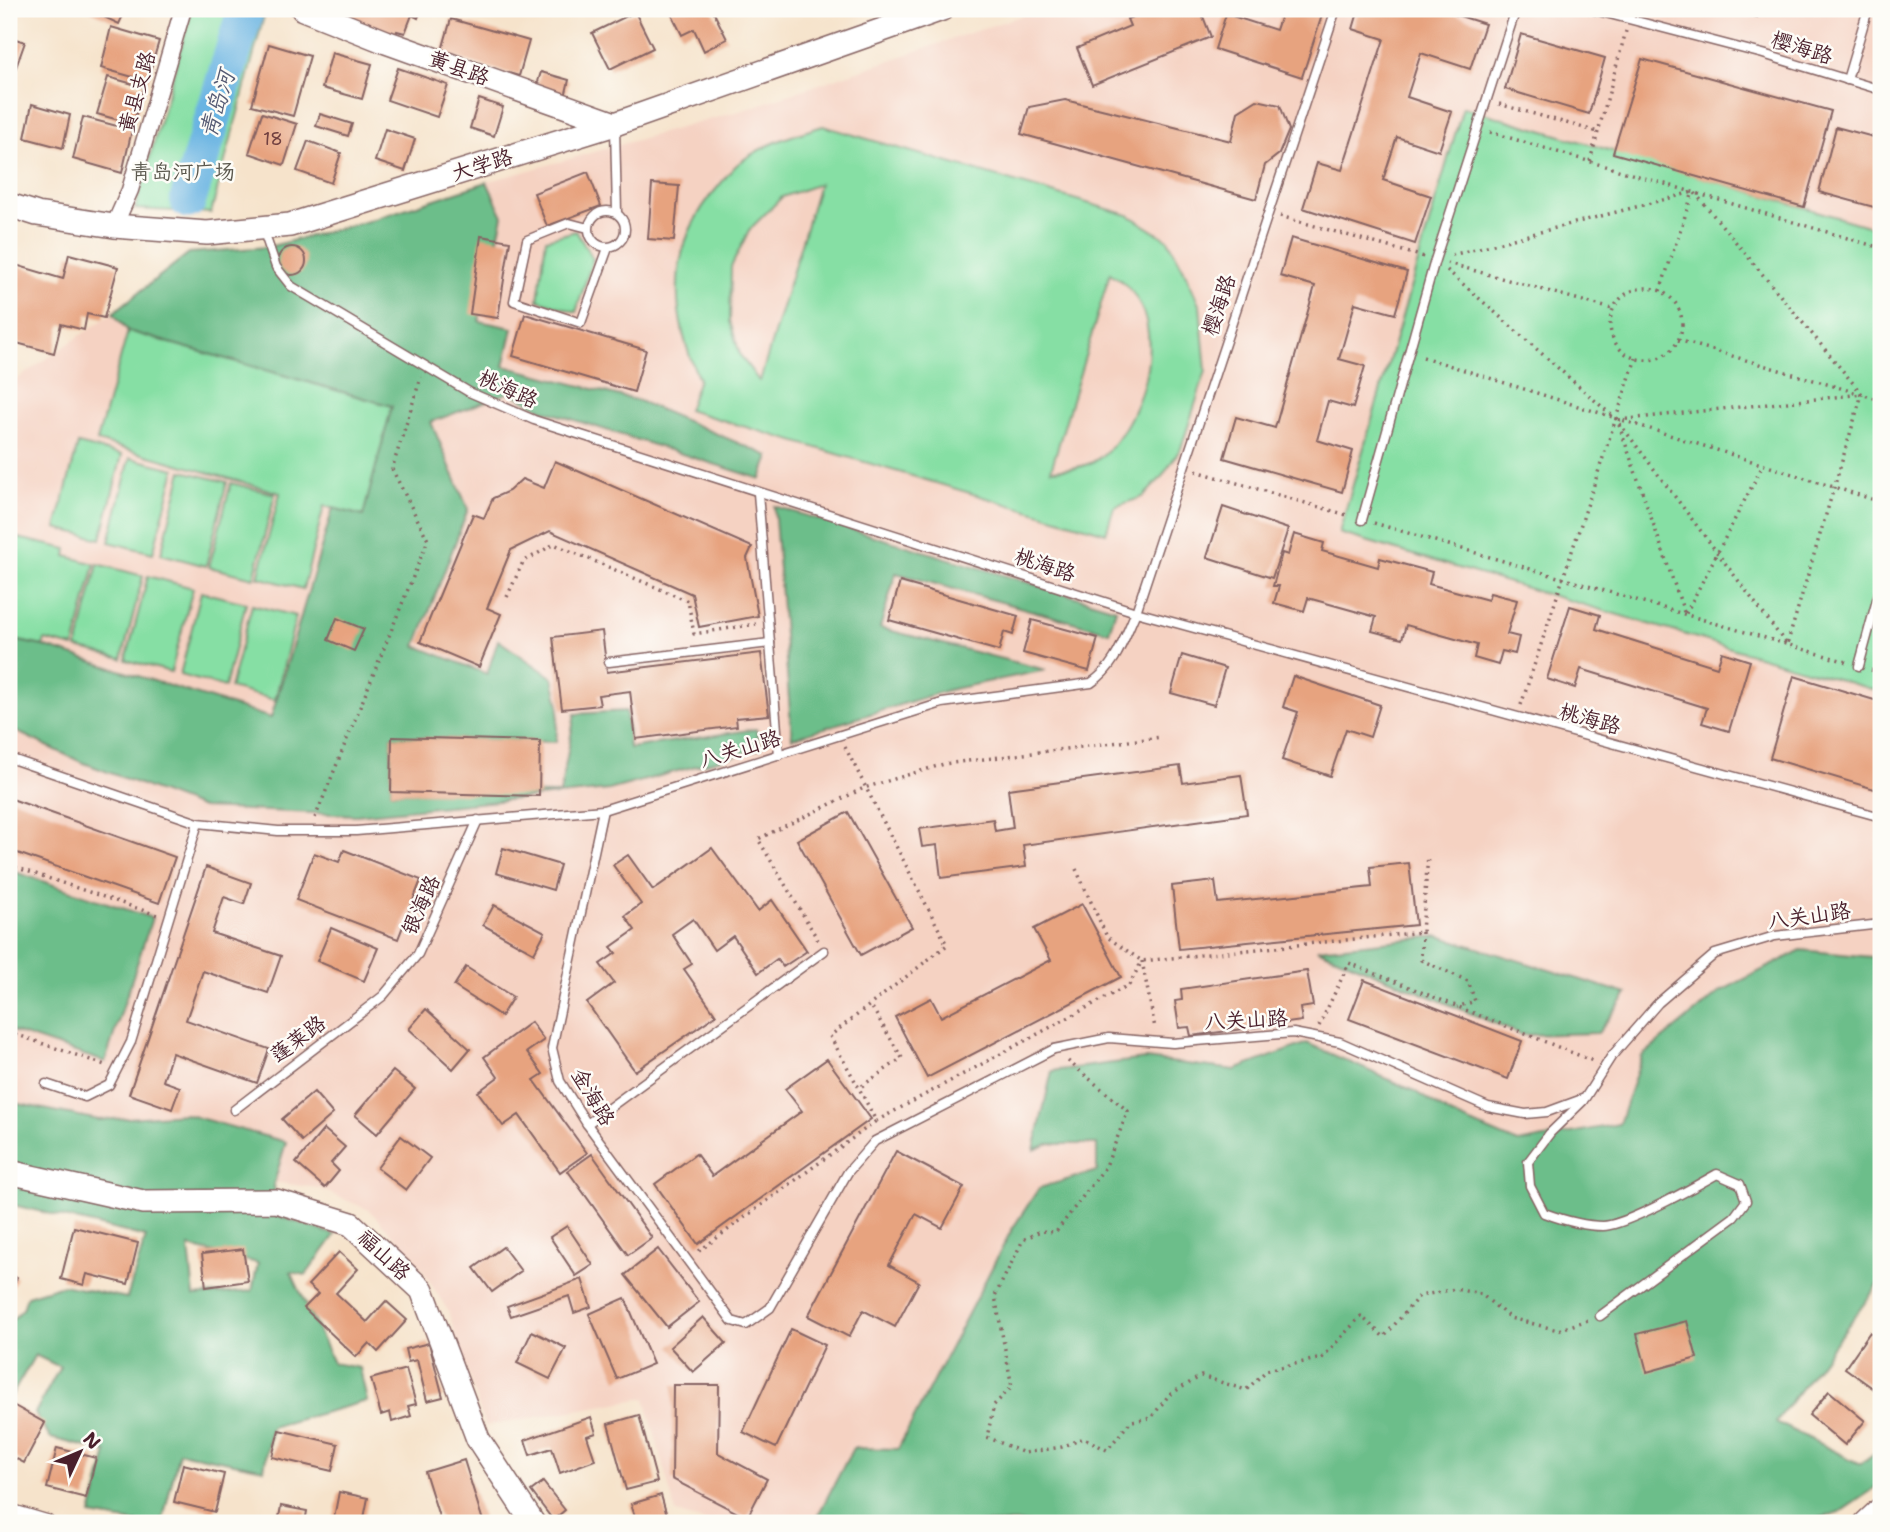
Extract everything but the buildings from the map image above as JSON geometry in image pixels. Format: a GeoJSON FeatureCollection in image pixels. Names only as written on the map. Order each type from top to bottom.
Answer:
{"type":"FeatureCollection","features":[{"type":"Feature","properties":{"kind":"street","name":"黄县支路"},"geometry":{"type":"LineString","coordinates":[[114,226],[130,190],[183,9]]}},
{"type":"Feature","properties":{"kind":"street","name":"黄县路"},"geometry":{"type":"LineString","coordinates":[[303,9],[386,42],[615,124]]}},
{"type":"Feature","properties":{"kind":"street","name":"大学路"},"geometry":{"type":"LineString","coordinates":[[9,205],[37,214],[114,226],[207,233],[290,225],[615,124],[942,9]]}},
{"type":"Feature","properties":{"kind":"street","name":"福山路"},"geometry":{"type":"LineString","coordinates":[[9,1172],[143,1202],[276,1201],[351,1224],[422,1290],[478,1439],[533,1523]]}},
{"type":"Feature","properties":{"kind":"street"},"geometry":{"type":"LineString","coordinates":[[1866,1523],[1881,1509]]}},
{"type":"Feature","properties":{"kind":"street"},"geometry":{"type":"LineString","coordinates":[[9,1512],[46,1523]]}},
{"type":"Feature","properties":{"kind":"lane","name":"樱海路"},"geometry":{"type":"LineString","coordinates":[[1136,612],[1336,9]]}},
{"type":"Feature","properties":{"kind":"lane"},"geometry":{"type":"LineString","coordinates":[[1362,520],[1435,260],[1516,9]]}},
{"type":"Feature","properties":{"kind":"lane","name":"樱海路"},"geometry":{"type":"LineString","coordinates":[[1590,9],[1881,90]]}},
{"type":"Feature","properties":{"kind":"lane"},"geometry":{"type":"LineString","coordinates":[[1847,80],[1868,9]]}},
{"type":"Feature","properties":{"kind":"lane"},"geometry":{"type":"LineString","coordinates":[[608,248],[581,323],[514,301],[527,240],[569,223],[588,228],[597,244],[608,248],[619,243],[625,233],[624,222],[617,213],[615,124]]}},
{"type":"Feature","properties":{"kind":"lane"},"geometry":{"type":"LineString","coordinates":[[588,228],[598,212],[617,213]]}},
{"type":"Feature","properties":{"kind":"lane","name":"桃海路"},"geometry":{"type":"LineString","coordinates":[[263,228],[276,267],[291,286],[470,392],[534,420],[1136,612],[1881,817]]}},
{"type":"Feature","properties":{"kind":"lane"},"geometry":{"type":"LineString","coordinates":[[758,493],[779,755]]}},
{"type":"Feature","properties":{"kind":"lane"},"geometry":{"type":"LineString","coordinates":[[1859,666],[1881,585]]}},
{"type":"Feature","properties":{"kind":"lane","name":"八关山路"},"geometry":{"type":"LineString","coordinates":[[9,758],[198,823],[309,831],[356,831],[603,810],[942,703],[1091,683],[1105,674],[1114,660],[1136,612]]}},
{"type":"Feature","properties":{"kind":"lane"},"geometry":{"type":"LineString","coordinates":[[610,662],[770,643]]}},
{"type":"Feature","properties":{"kind":"lane","name":"金海路"},"geometry":{"type":"LineString","coordinates":[[603,810],[552,1048],[560,1081],[587,1124],[732,1321]]}},
{"type":"Feature","properties":{"kind":"lane","name":"银海路"},"geometry":{"type":"LineString","coordinates":[[383,996],[418,954],[478,820]]}},
{"type":"Feature","properties":{"kind":"lane"},"geometry":{"type":"LineString","coordinates":[[46,1084],[85,1097],[108,1085],[131,1042],[198,823]]}},
{"type":"Feature","properties":{"kind":"lane","name":"八关山路"},"geometry":{"type":"LineString","coordinates":[[732,1321],[746,1325],[770,1308],[848,1172],[875,1141],[1054,1049],[1109,1038],[1173,1043],[1293,1033],[1340,1042],[1488,1107],[1525,1114],[1548,1112],[1586,1098],[1605,1066],[1658,1003],[1715,954],[1775,936],[1881,924]]}},
{"type":"Feature","properties":{"kind":"lane"},"geometry":{"type":"LineString","coordinates":[[587,1124],[824,951]]}},
{"type":"Feature","properties":{"kind":"lane","name":"蓬莱路"},"geometry":{"type":"LineString","coordinates":[[234,1110],[383,996]]}},
{"type":"Feature","properties":{"kind":"lane"},"geometry":{"type":"LineString","coordinates":[[1586,1098],[1550,1133],[1528,1162],[1530,1186],[1544,1213],[1570,1222],[1606,1226],[1665,1202],[1717,1174],[1740,1184],[1746,1201],[1734,1217],[1600,1315]]}},
{"type":"Feature","properties":{"kind":"path"},"geometry":{"type":"LineString","coordinates":[[1590,161],[1629,19]]}},
{"type":"Feature","properties":{"kind":"path"},"geometry":{"type":"LineString","coordinates":[[1486,101],[1598,132]]}},
{"type":"Feature","properties":{"kind":"path"},"geometry":{"type":"LineString","coordinates":[[1478,129],[1881,248]]}},
{"type":"Feature","properties":{"kind":"path"},"geometry":{"type":"LineString","coordinates":[[1435,260],[1693,192]]}},
{"type":"Feature","properties":{"kind":"path"},"geometry":{"type":"LineString","coordinates":[[1660,290],[1693,192]]}},
{"type":"Feature","properties":{"kind":"path"},"geometry":{"type":"LineString","coordinates":[[1693,192],[1861,394]]}},
{"type":"Feature","properties":{"kind":"path"},"geometry":{"type":"LineString","coordinates":[[1268,213],[1612,309]]}},
{"type":"Feature","properties":{"kind":"path"},"geometry":{"type":"LineString","coordinates":[[1435,260],[1617,420],[1787,645]]}},
{"type":"Feature","properties":{"kind":"path"},"geometry":{"type":"LineString","coordinates":[[1638,289],[1660,290],[1676,305],[1681,316],[1678,341],[1660,357],[1636,358],[1616,344],[1610,321],[1612,309],[1619,300],[1638,289]]}},
{"type":"Feature","properties":{"kind":"path"},"geometry":{"type":"LineString","coordinates":[[1678,341],[1881,400]]}},
{"type":"Feature","properties":{"kind":"path"},"geometry":{"type":"LineString","coordinates":[[1409,352],[1881,502]]}},
{"type":"Feature","properties":{"kind":"path"},"geometry":{"type":"LineString","coordinates":[[1517,717],[1636,358]]}},
{"type":"Feature","properties":{"kind":"path"},"geometry":{"type":"LineString","coordinates":[[309,831],[428,540],[392,469],[425,365]]}},
{"type":"Feature","properties":{"kind":"path"},"geometry":{"type":"LineString","coordinates":[[1617,420],[1861,394]]}},
{"type":"Feature","properties":{"kind":"path"},"geometry":{"type":"LineString","coordinates":[[1787,645],[1861,394]]}},
{"type":"Feature","properties":{"kind":"path"},"geometry":{"type":"LineString","coordinates":[[1617,420],[1685,615]]}},
{"type":"Feature","properties":{"kind":"path"},"geometry":{"type":"LineString","coordinates":[[1685,615],[1763,465]]}},
{"type":"Feature","properties":{"kind":"path"},"geometry":{"type":"LineString","coordinates":[[1184,468],[1881,673]]}},
{"type":"Feature","properties":{"kind":"path"},"geometry":{"type":"LineString","coordinates":[[507,597],[523,562],[554,544],[688,601],[694,635],[768,622]]}},
{"type":"Feature","properties":{"kind":"path"},"geometry":{"type":"LineString","coordinates":[[840,736],[864,788],[947,945],[830,1036],[876,1121]]}},
{"type":"Feature","properties":{"kind":"path"},"geometry":{"type":"LineString","coordinates":[[824,951],[758,839],[864,788],[944,764],[1161,737]]}},
{"type":"Feature","properties":{"kind":"path"},"geometry":{"type":"LineString","coordinates":[[1429,855],[1421,960],[1468,981],[1475,1001],[1458,1007]]}},
{"type":"Feature","properties":{"kind":"path"},"geometry":{"type":"LineString","coordinates":[[9,865],[169,919]]}},
{"type":"Feature","properties":{"kind":"path"},"geometry":{"type":"LineString","coordinates":[[1076,869],[1107,937],[1142,961],[1422,932]]}},
{"type":"Feature","properties":{"kind":"path"},"geometry":{"type":"LineString","coordinates":[[1142,961],[1158,1041]]}},
{"type":"Feature","properties":{"kind":"path"},"geometry":{"type":"LineString","coordinates":[[687,1260],[876,1121],[1129,985],[1142,961]]}},
{"type":"Feature","properties":{"kind":"path"},"geometry":{"type":"LineString","coordinates":[[1314,1037],[1349,963],[1605,1066]]}},
{"type":"Feature","properties":{"kind":"path"},"geometry":{"type":"LineString","coordinates":[[859,1088],[902,1058],[870,1004]]}},
{"type":"Feature","properties":{"kind":"path"},"geometry":{"type":"LineString","coordinates":[[9,1032],[117,1069]]}},
{"type":"Feature","properties":{"kind":"path"},"geometry":{"type":"LineString","coordinates":[[1054,1049],[1128,1111],[1106,1166],[1056,1232],[1040,1231],[1023,1240],[995,1296],[1013,1387],[994,1405],[987,1437],[1024,1453],[1062,1447],[1084,1438],[1107,1450],[1131,1421],[1151,1418],[1169,1395],[1201,1376],[1246,1390],[1267,1370],[1322,1358],[1362,1316],[1384,1337],[1419,1296],[1454,1289],[1481,1294],[1510,1318],[1558,1330],[1600,1315]]}},
{"type":"Feature","properties":{"kind":"shaded area"},"geometry":{"type":"Polygon","coordinates":[[[1041,9],[1881,9],[1881,1281],[1669,1523],[1649,1517],[1622,1523],[710,1523],[676,1513],[645,1398],[485,1426],[448,1311],[415,1258],[369,1210],[318,1188],[9,1148],[10,384],[113,313],[189,253],[268,247],[368,221],[487,182],[740,111],[1041,9]]]}},
{"type":"Feature","properties":{"kind":"green space","name":"青岛河广场"},"geometry":{"type":"Polygon","coordinates":[[[192,9],[254,9],[264,16],[211,213],[135,209],[192,9]]]}},
{"type":"Feature","properties":{"kind":"green space"},"geometry":{"type":"Polygon","coordinates":[[[1463,107],[1881,230],[1881,692],[1339,533],[1463,107]]]}},
{"type":"Feature","properties":{"kind":"green space"},"geometry":{"type":"Polygon","coordinates":[[[823,126],[1128,215],[1168,240],[1200,306],[1206,371],[1181,448],[1161,478],[1143,497],[1114,507],[1106,533],[688,410],[699,379],[682,329],[678,304],[678,280],[689,232],[701,209],[736,165],[769,145],[823,126]],[[819,184],[782,197],[749,230],[731,267],[730,321],[740,355],[759,381],[760,381],[819,184]],[[1110,273],[1051,470],[1084,466],[1103,455],[1123,431],[1142,391],[1149,346],[1147,325],[1140,305],[1128,287],[1110,273]]]}},
{"type":"Feature","properties":{"kind":"green space"},"geometry":{"type":"Polygon","coordinates":[[[487,182],[503,216],[479,321],[513,328],[504,366],[639,401],[769,456],[761,479],[543,410],[510,392],[431,422],[468,509],[416,646],[487,674],[498,640],[553,678],[559,705],[556,742],[392,737],[391,792],[560,794],[575,714],[626,711],[629,748],[756,729],[761,748],[609,790],[356,815],[202,808],[79,761],[9,728],[9,639],[43,646],[271,718],[333,508],[363,516],[392,406],[128,331],[113,313],[189,253],[268,247],[368,221],[487,182]]]}},
{"type":"Feature","properties":{"kind":"green space"},"geometry":{"type":"Polygon","coordinates":[[[576,231],[593,259],[576,312],[538,300],[546,239],[576,231]]]}},
{"type":"Feature","properties":{"kind":"green space"},"geometry":{"type":"Polygon","coordinates":[[[128,331],[392,406],[363,517],[324,506],[303,589],[258,577],[280,493],[97,441],[128,331]]]}},
{"type":"Feature","properties":{"kind":"green space"},"geometry":{"type":"Polygon","coordinates":[[[78,444],[122,455],[101,539],[56,528],[78,444]]]}},
{"type":"Feature","properties":{"kind":"green space"},"geometry":{"type":"Polygon","coordinates":[[[130,458],[175,469],[153,553],[109,542],[130,458]]]}},
{"type":"Feature","properties":{"kind":"green space"},"geometry":{"type":"Polygon","coordinates":[[[182,471],[227,482],[206,566],[161,554],[182,471]]]}},
{"type":"Feature","properties":{"kind":"green space"},"geometry":{"type":"Polygon","coordinates":[[[231,483],[275,494],[254,578],[209,567],[231,483]]]}},
{"type":"Feature","properties":{"kind":"green space"},"geometry":{"type":"Polygon","coordinates":[[[774,506],[1116,609],[1109,632],[896,573],[880,628],[1046,670],[948,690],[792,738],[774,506]]]}},
{"type":"Feature","properties":{"kind":"green space"},"geometry":{"type":"Polygon","coordinates":[[[9,536],[67,549],[66,556],[95,564],[74,647],[45,640],[43,646],[9,639],[9,536]]]}},
{"type":"Feature","properties":{"kind":"green space"},"geometry":{"type":"Polygon","coordinates":[[[98,564],[143,576],[122,659],[77,648],[98,564]]]}},
{"type":"Feature","properties":{"kind":"green space"},"geometry":{"type":"Polygon","coordinates":[[[148,576],[193,588],[171,672],[126,660],[148,576]]]}},
{"type":"Feature","properties":{"kind":"green space"},"geometry":{"type":"Polygon","coordinates":[[[201,592],[246,603],[225,687],[180,675],[201,592]]]}},
{"type":"Feature","properties":{"kind":"green space"},"geometry":{"type":"Polygon","coordinates":[[[252,605],[296,616],[275,700],[230,688],[252,605]]]}},
{"type":"Feature","properties":{"kind":"green space"},"geometry":{"type":"Polygon","coordinates":[[[9,870],[152,918],[105,1062],[9,1030],[9,870]]]}},
{"type":"Feature","properties":{"kind":"green space"},"geometry":{"type":"Polygon","coordinates":[[[1439,936],[1627,994],[1598,1033],[1522,1035],[1317,949],[1439,936]]]}},
{"type":"Feature","properties":{"kind":"green space"},"geometry":{"type":"Polygon","coordinates":[[[1801,950],[1881,958],[1881,1281],[1776,1422],[1860,1464],[1881,1448],[1881,1484],[1840,1512],[1803,1523],[1669,1523],[1649,1517],[1622,1523],[814,1523],[853,1448],[898,1449],[1011,1231],[1039,1188],[1097,1171],[1097,1144],[1048,1144],[1034,1150],[1052,1071],[1145,1059],[1235,1070],[1307,1043],[1414,1091],[1450,1114],[1518,1143],[1619,1124],[1642,1056],[1721,991],[1801,950]]]}},
{"type":"Feature","properties":{"kind":"green space"},"geometry":{"type":"Polygon","coordinates":[[[9,1102],[99,1120],[185,1114],[286,1142],[274,1183],[276,1215],[335,1235],[306,1275],[291,1272],[333,1363],[360,1368],[367,1401],[271,1427],[264,1469],[179,1452],[162,1523],[139,1523],[91,1515],[107,1452],[50,1438],[35,1413],[60,1367],[35,1355],[9,1400],[9,1323],[23,1309],[27,1296],[63,1285],[127,1298],[146,1237],[9,1204],[9,1102]],[[189,1247],[194,1296],[252,1291],[258,1263],[189,1247]]]}},
{"type":"Feature","properties":{"kind":"waterway","name":"青岛河"},"geometry":{"type":"LineString","coordinates":[[188,200],[246,9]]}}]}
